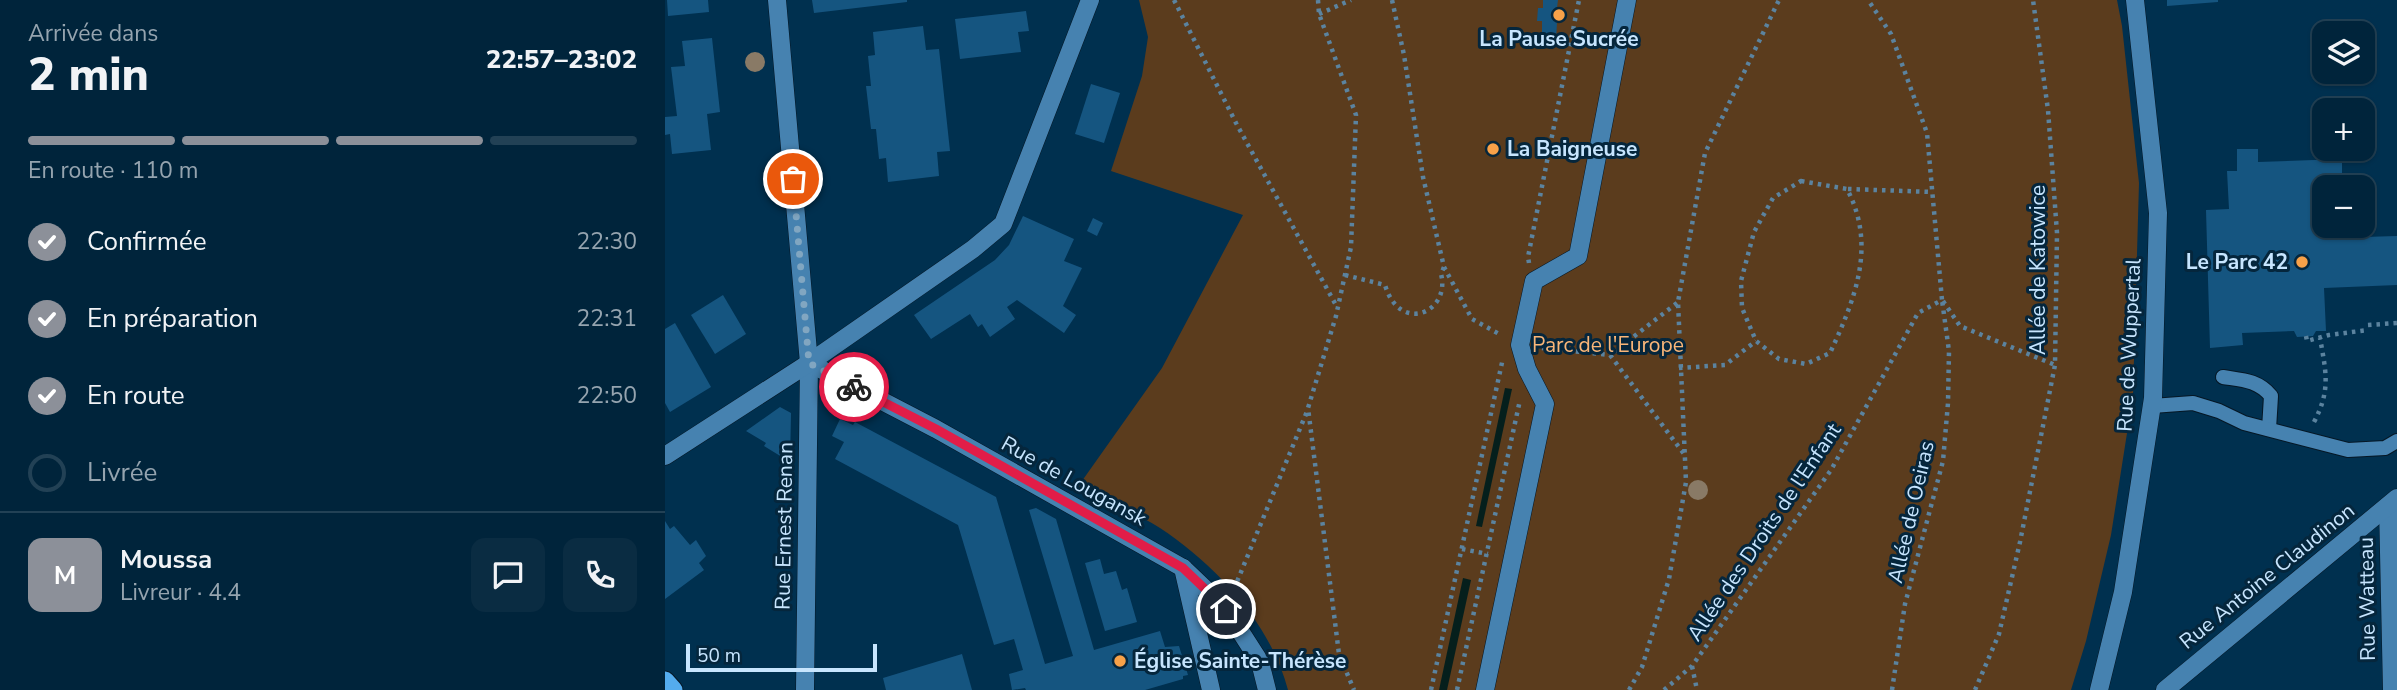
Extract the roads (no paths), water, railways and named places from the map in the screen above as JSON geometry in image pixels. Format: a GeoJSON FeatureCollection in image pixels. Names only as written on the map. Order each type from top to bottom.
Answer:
{"type":"FeatureCollection","features":[{"type":"Feature","properties":{"kind":"highway"},"geometry":{"type":"LineString","coordinates":[[665,681],[673,690]]}},
{"type":"Feature","properties":{"kind":"street","name":"Rue Ernest Renan"},"geometry":{"type":"LineString","coordinates":[[777,0],[809,363],[805,690]]}},
{"type":"Feature","properties":{"kind":"street"},"geometry":{"type":"LineString","coordinates":[[665,456],[809,363],[1003,224],[1090,0]]}},
{"type":"Feature","properties":{"kind":"street"},"geometry":{"type":"LineString","coordinates":[[1485,690],[1545,404],[1527,369],[1520,345],[1534,281],[1578,257],[1627,0]]}},
{"type":"Feature","properties":{"kind":"street","name":"Rue de Wuppertal"},"geometry":{"type":"LineString","coordinates":[[2099,690],[2123,592],[2152,406],[2158,213],[2135,0]]}},
{"type":"Feature","properties":{"kind":"street","name":"Rue de Lougansk"},"geometry":{"type":"LineString","coordinates":[[809,363],[936,429],[1183,568],[1226,609],[1260,662],[1267,690]]}},
{"type":"Feature","properties":{"kind":"street","name":"Rue Antoine Claudinon"},"geometry":{"type":"LineString","coordinates":[[2165,690],[2392,502]]}},
{"type":"Feature","properties":{"kind":"street","name":"Rue Watteau"},"geometry":{"type":"LineString","coordinates":[[2392,502],[2392,690]]}},
{"type":"Feature","properties":{"kind":"street"},"geometry":{"type":"LineString","coordinates":[[1183,568],[1211,690]]}},
{"type":"Feature","properties":{"kind":"lane"},"geometry":{"type":"LineString","coordinates":[[2223,377],[2262,385],[2271,396],[2270,429]]}},
{"type":"Feature","properties":{"kind":"lane"},"geometry":{"type":"LineString","coordinates":[[2152,406],[2193,403],[2244,423],[2348,450],[2385,448],[2397,441]]}},
{"type":"Feature","properties":{"kind":"place","name":"La Pause Sucrée"},"geometry":{"type":"Point","coordinates":[1559,15]}},
{"type":"Feature","properties":{"kind":"place","name":"La Baigneuse"},"geometry":{"type":"Point","coordinates":[1493,149]}},
{"type":"Feature","properties":{"kind":"place","name":"Le Parc 42"},"geometry":{"type":"Point","coordinates":[2302,262]}},
{"type":"Feature","properties":{"kind":"place","name":"Église Sainte-Thérèse"},"geometry":{"type":"Point","coordinates":[1120,661]}},
{"type":"Feature","properties":{"kind":"park label","name":"Parc de l'Europe"},"geometry":{"type":"Point","coordinates":[1608,345]}}]}
